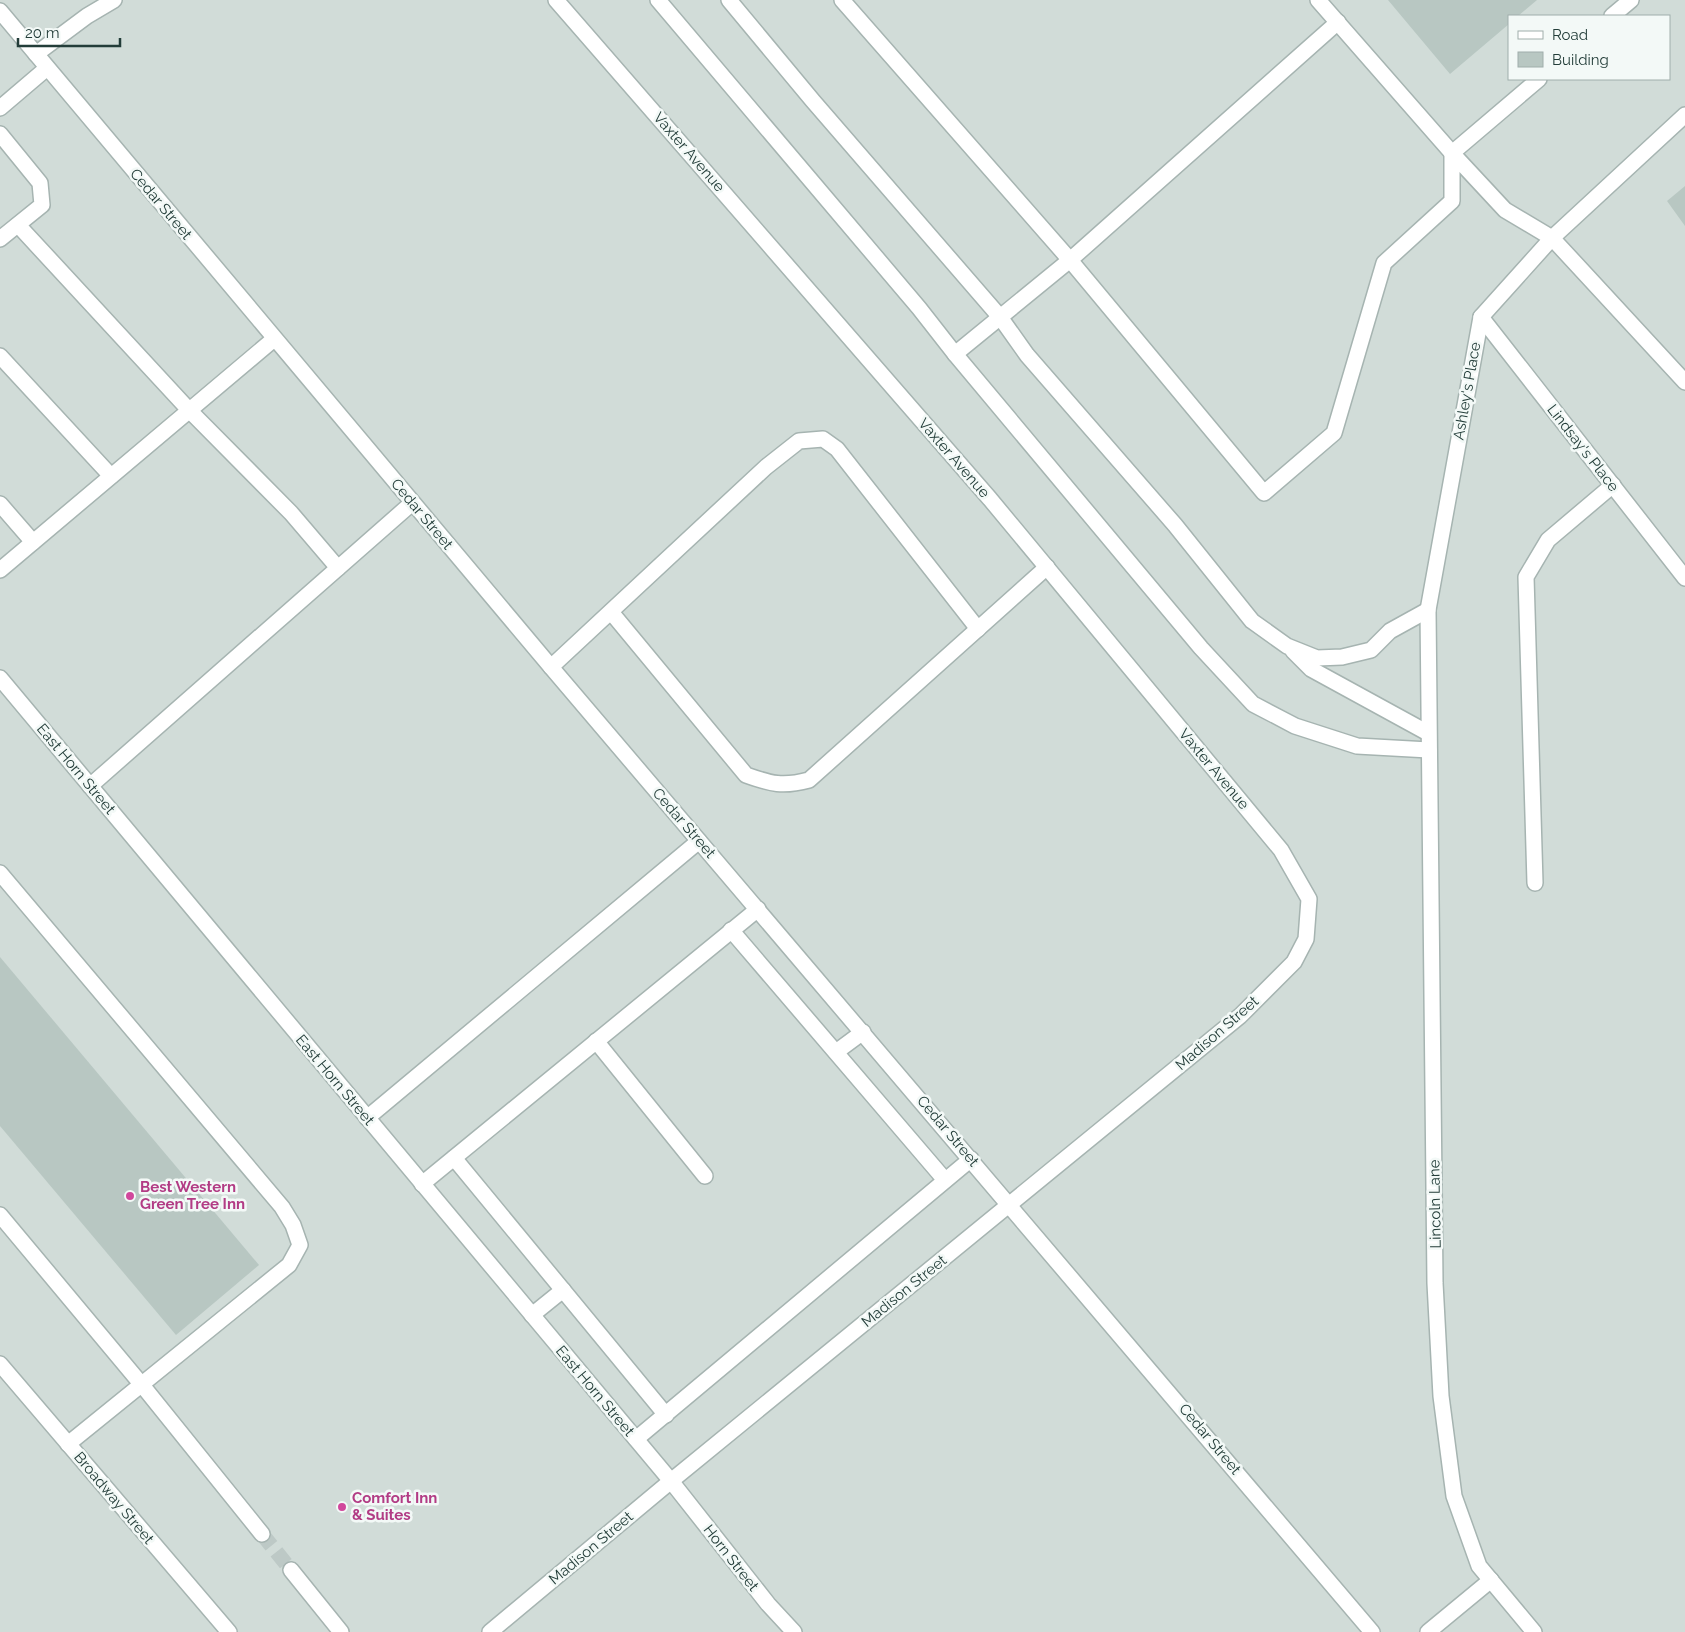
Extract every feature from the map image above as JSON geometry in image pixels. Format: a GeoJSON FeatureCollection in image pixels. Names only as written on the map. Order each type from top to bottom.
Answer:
{"type":"FeatureCollection","features":[{"type":"Feature","properties":{"kind":"street"},"geometry":{"type":"LineString","coordinates":[[36,54],[87,16],[114,0]]}},
{"type":"Feature","properties":{"kind":"street","name":"Vaxter Avenue"},"geometry":{"type":"LineString","coordinates":[[556,0],[1047,567],[1281,850],[1309,899],[1306,939]]}},
{"type":"Feature","properties":{"kind":"street"},"geometry":{"type":"LineString","coordinates":[[658,0],[907,293],[955,354],[1194,640],[1253,704],[1295,726],[1357,746],[1429,750]]}},
{"type":"Feature","properties":{"kind":"street"},"geometry":{"type":"LineString","coordinates":[[730,0],[813,101],[1000,317],[1027,355],[1175,525],[1252,621],[1287,646],[1311,669],[1428,733]]}},
{"type":"Feature","properties":{"kind":"street"},"geometry":{"type":"LineString","coordinates":[[842,0],[1070,260],[1264,493],[1334,433],[1384,263],[1452,201],[1452,153],[1538,80]]}},
{"type":"Feature","properties":{"kind":"street"},"geometry":{"type":"LineString","coordinates":[[1318,0],[1452,153],[1505,210],[1552,238],[1685,382]]}},
{"type":"Feature","properties":{"kind":"street"},"geometry":{"type":"LineString","coordinates":[[1613,15],[1631,0]]}},
{"type":"Feature","properties":{"kind":"street","name":"Cedar Street"},"geometry":{"type":"LineString","coordinates":[[0,11],[412,503],[1372,1632]]}},
{"type":"Feature","properties":{"kind":"street"},"geometry":{"type":"LineString","coordinates":[[955,354],[1070,260],[1338,22]]}},
{"type":"Feature","properties":{"kind":"street"},"geometry":{"type":"LineString","coordinates":[[0,108],[47,68]]}},
{"type":"Feature","properties":{"kind":"street"},"geometry":{"type":"LineString","coordinates":[[1481,317],[1552,238],[1685,115]]}},
{"type":"Feature","properties":{"kind":"street"},"geometry":{"type":"LineString","coordinates":[[0,134],[40,183],[42,205],[0,239]]}},
{"type":"Feature","properties":{"kind":"street"},"geometry":{"type":"LineString","coordinates":[[18,225],[189,410],[291,513],[338,568]]}},
{"type":"Feature","properties":{"kind":"street","name":"Lindsay's Place"},"geometry":{"type":"LineString","coordinates":[[1481,317],[1685,578]]}},
{"type":"Feature","properties":{"kind":"street","name":"Ashley's Place"},"geometry":{"type":"LineString","coordinates":[[1429,750],[1428,610],[1481,317]]}},
{"type":"Feature","properties":{"kind":"street"},"geometry":{"type":"LineString","coordinates":[[0,570],[274,338]]}},
{"type":"Feature","properties":{"kind":"street"},"geometry":{"type":"LineString","coordinates":[[0,356],[111,476]]}},
{"type":"Feature","properties":{"kind":"street"},"geometry":{"type":"LineString","coordinates":[[551,667],[766,467],[799,441],[823,439],[837,449],[978,629]]}},
{"type":"Feature","properties":{"kind":"street"},"geometry":{"type":"LineString","coordinates":[[1535,884],[1526,577],[1548,540],[1613,485]]}},
{"type":"Feature","properties":{"kind":"street"},"geometry":{"type":"LineString","coordinates":[[90,786],[412,503]]}},
{"type":"Feature","properties":{"kind":"street"},"geometry":{"type":"LineString","coordinates":[[0,504],[33,542]]}},
{"type":"Feature","properties":{"kind":"street"},"geometry":{"type":"LineString","coordinates":[[611,612],[746,775],[775,785],[809,780],[1047,567]]}},
{"type":"Feature","properties":{"kind":"street"},"geometry":{"type":"LineString","coordinates":[[1287,646],[1317,658],[1342,657],[1371,650],[1390,631],[1428,610]]}},
{"type":"Feature","properties":{"kind":"street","name":"East Horn Street"},"geometry":{"type":"LineString","coordinates":[[0,678],[671,1481]]}},
{"type":"Feature","properties":{"kind":"street","name":"Lincoln Lane"},"geometry":{"type":"LineString","coordinates":[[1429,750],[1436,1283],[1441,1396],[1454,1496],[1479,1566],[1534,1632]]}},
{"type":"Feature","properties":{"kind":"street"},"geometry":{"type":"LineString","coordinates":[[367,1118],[700,841]]}},
{"type":"Feature","properties":{"kind":"street"},"geometry":{"type":"LineString","coordinates":[[0,873],[282,1208],[293,1225],[300,1245],[289,1265],[68,1444]]}},
{"type":"Feature","properties":{"kind":"street"},"geometry":{"type":"LineString","coordinates":[[422,1184],[758,909]]}},
{"type":"Feature","properties":{"kind":"street"},"geometry":{"type":"LineString","coordinates":[[731,930],[945,1180]]}},
{"type":"Feature","properties":{"kind":"street","name":"Madison Street"},"geometry":{"type":"LineString","coordinates":[[490,1632],[671,1481],[1240,1016],[1294,962],[1306,939]]}},
{"type":"Feature","properties":{"kind":"street"},"geometry":{"type":"LineString","coordinates":[[836,1052],[863,1032]]}},
{"type":"Feature","properties":{"kind":"street"},"geometry":{"type":"LineString","coordinates":[[596,1041],[706,1176]]}},
{"type":"Feature","properties":{"kind":"street"},"geometry":{"type":"LineString","coordinates":[[454,1158],[666,1414]]}},
{"type":"Feature","properties":{"kind":"street"},"geometry":{"type":"LineString","coordinates":[[636,1439],[971,1159]]}},
{"type":"Feature","properties":{"kind":"street"},"geometry":{"type":"LineString","coordinates":[[0,1215],[142,1384],[262,1534]]}},
{"type":"Feature","properties":{"kind":"street"},"geometry":{"type":"LineString","coordinates":[[532,1315],[563,1290]]}},
{"type":"Feature","properties":{"kind":"street","name":"Broadway Street"},"geometry":{"type":"LineString","coordinates":[[0,1364],[229,1632]]}},
{"type":"Feature","properties":{"kind":"street","name":"Horn Street"},"geometry":{"type":"LineString","coordinates":[[671,1481],[768,1604],[794,1632]]}},
{"type":"Feature","properties":{"kind":"street"},"geometry":{"type":"LineString","coordinates":[[291,1570],[341,1632]]}},
{"type":"Feature","properties":{"kind":"street"},"geometry":{"type":"LineString","coordinates":[[1428,1632],[1491,1580]]}},
{"type":"Feature","properties":{"kind":"shaded area"},"geometry":{"type":"Polygon","coordinates":[[[0,0],[1685,0],[1685,1632],[0,1632],[0,0]]]}},
{"type":"Feature","properties":{"kind":"building"},"geometry":{"type":"Polygon","coordinates":[[[1388,0],[1537,0],[1519,15],[1508,15],[1508,25],[1450,74],[1388,0]]]}},
{"type":"Feature","properties":{"kind":"building"},"geometry":{"type":"Polygon","coordinates":[[[1685,186],[1685,226],[1667,201],[1685,186]]]}},
{"type":"Feature","properties":{"kind":"building","name":"Best Western Green Tree Inn"},"geometry":{"type":"Polygon","coordinates":[[[0,957],[259,1265],[176,1335],[0,1126],[0,957]]]}},
{"type":"Feature","properties":{"kind":"tunnel"},"geometry":{"type":"LineString","coordinates":[[262,1534],[291,1570]]}},
{"type":"Feature","properties":{"kind":"place","name":"Best Western Green Tree Inn"},"geometry":{"type":"Point","coordinates":[130,1196]}},
{"type":"Feature","properties":{"kind":"place","name":"Comfort Inn & Suites"},"geometry":{"type":"Point","coordinates":[342,1507]}}]}
